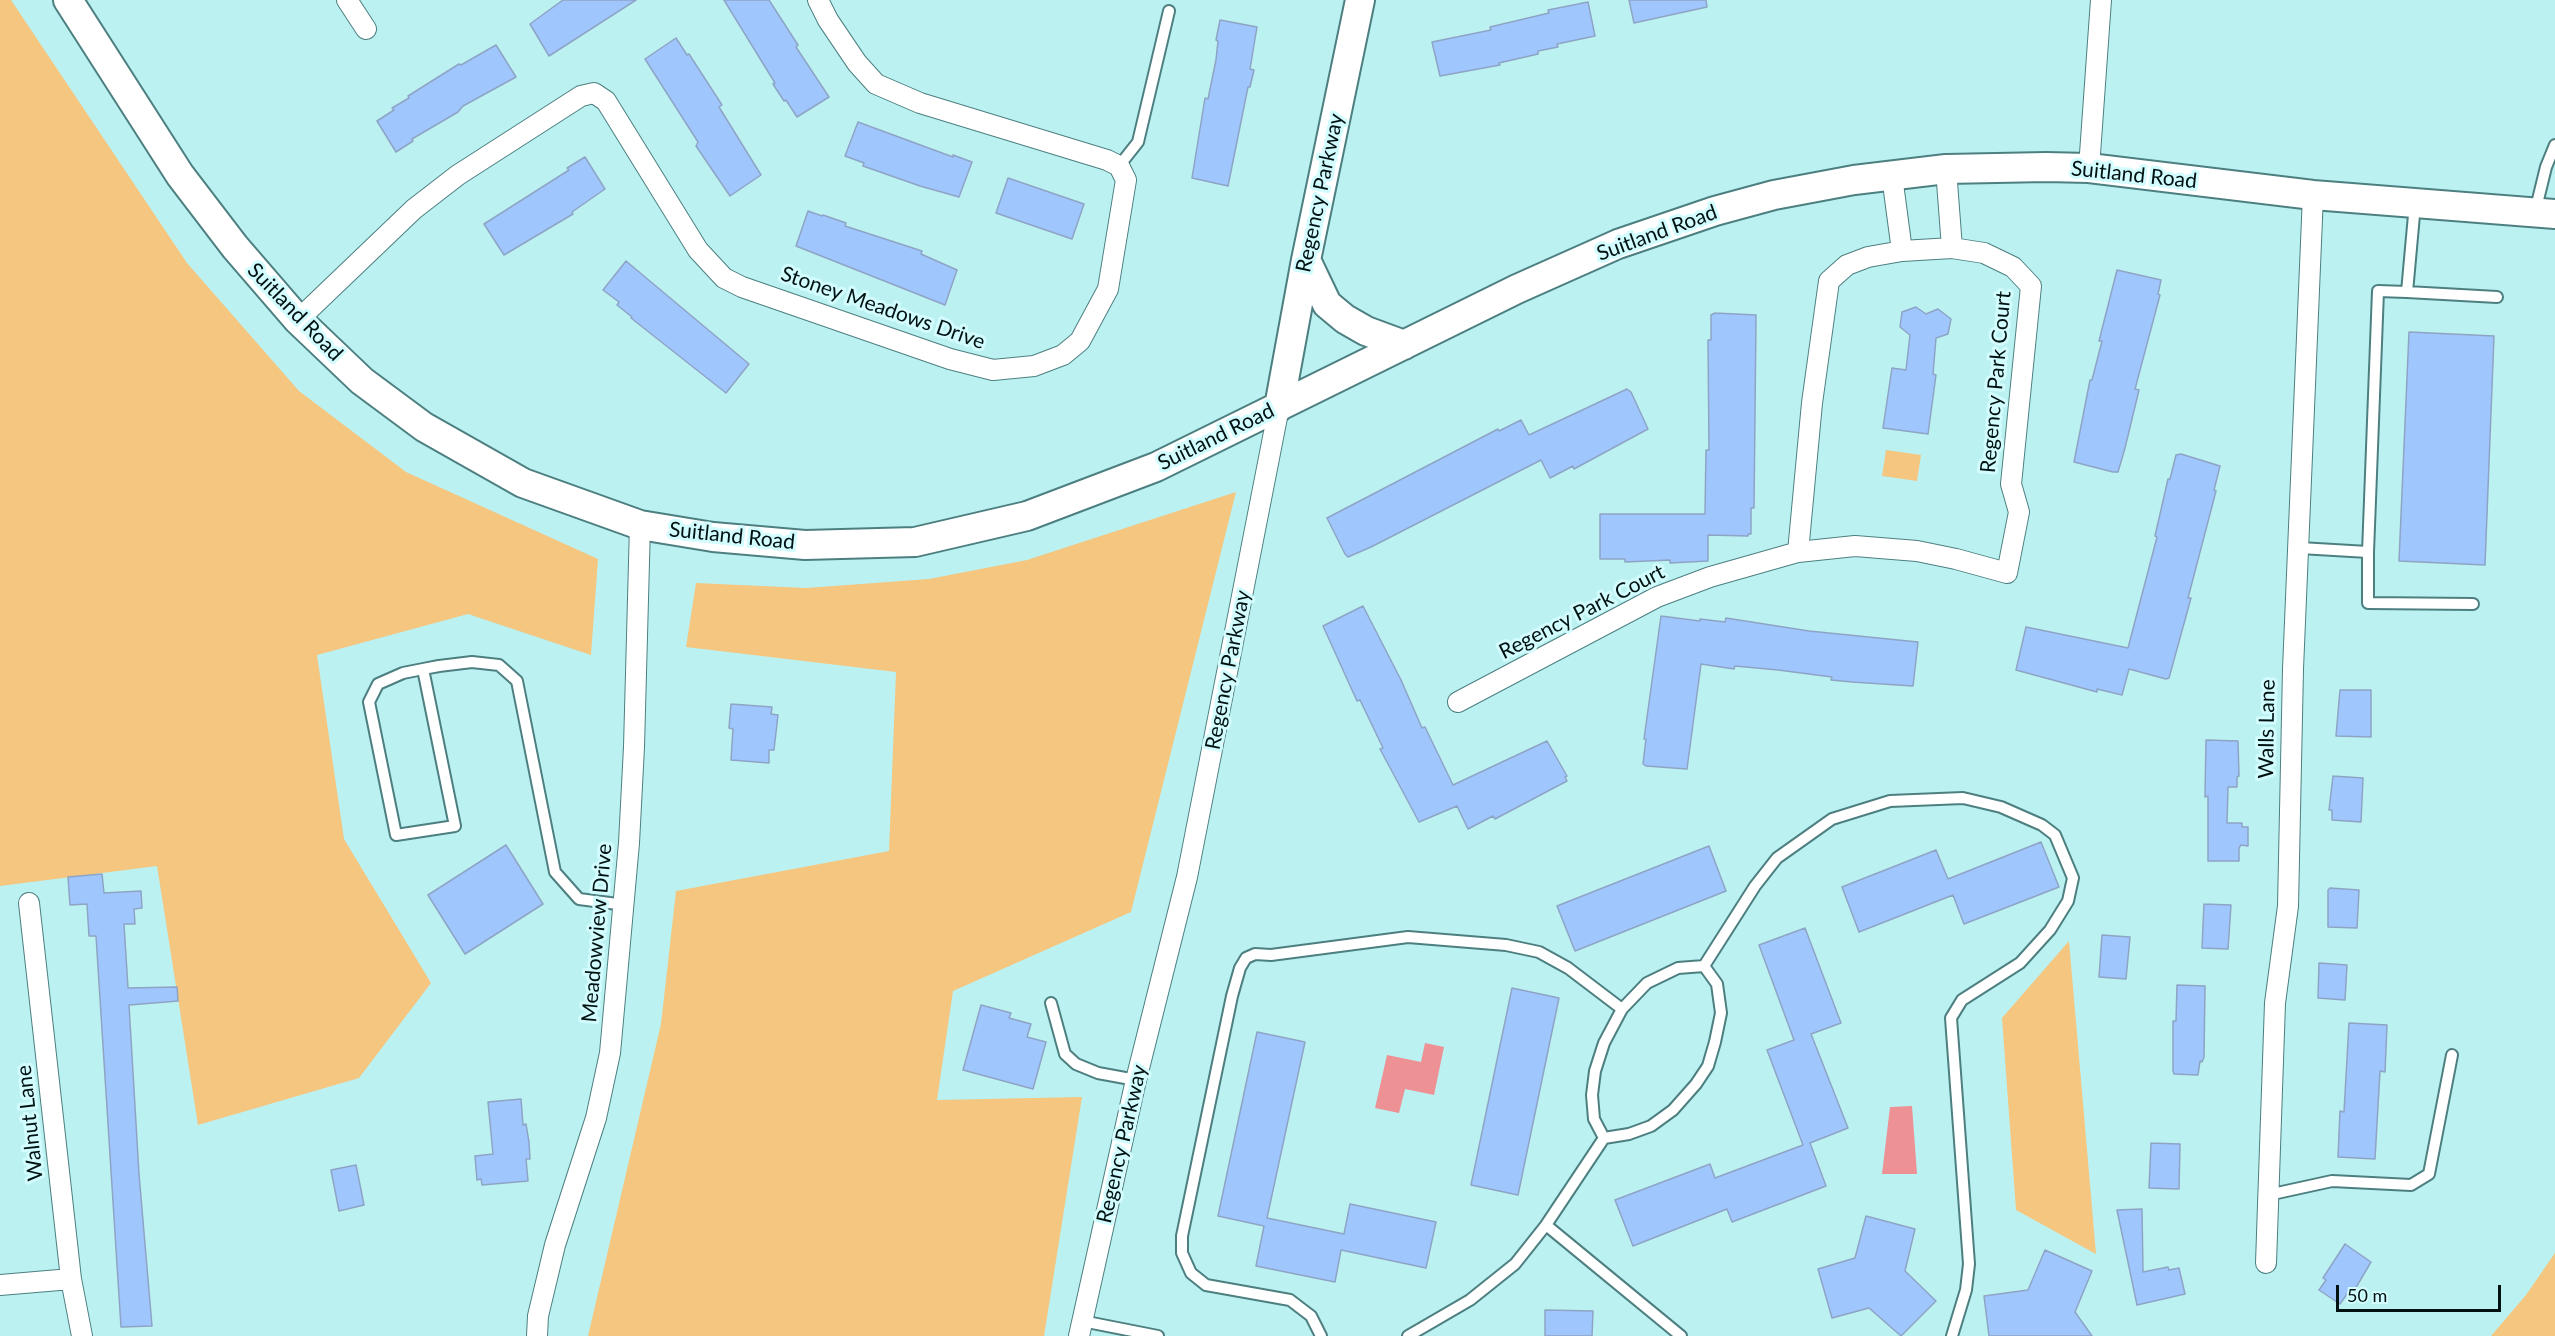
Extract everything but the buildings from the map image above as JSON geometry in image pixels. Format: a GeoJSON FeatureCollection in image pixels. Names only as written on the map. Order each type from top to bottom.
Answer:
{"type":"FeatureCollection","features":[{"type":"Feature","properties":{"kind":"main road","name":"Suitland Road"},"geometry":{"type":"LineString","coordinates":[[68,0],[180,175],[235,247],[298,320],[362,381],[424,427],[523,483],[640,525],[713,537],[805,545],[915,542],[1027,516],[1156,467],[1517,289],[1629,240],[1715,211],[1774,195],[1946,169],[2001,166],[2089,168],[2313,195],[2545,214]]}},
{"type":"Feature","properties":{"kind":"main road","name":"Regency Parkway"},"geometry":{"type":"LineString","coordinates":[[1279,407],[1306,260],[1360,0]]}},
{"type":"Feature","properties":{"kind":"main road"},"geometry":{"type":"LineString","coordinates":[[1306,260],[1327,304],[1345,319],[1366,331],[1404,345]]}},
{"type":"Feature","properties":{"kind":"street"},"geometry":{"type":"LineString","coordinates":[[347,0],[366,29]]}},
{"type":"Feature","properties":{"kind":"street"},"geometry":{"type":"LineString","coordinates":[[818,0],[828,20],[857,63],[876,84],[920,103],[1107,160],[1119,166]]}},
{"type":"Feature","properties":{"kind":"street"},"geometry":{"type":"LineString","coordinates":[[2089,168],[2101,0]]}},
{"type":"Feature","properties":{"kind":"street","name":"Stoney Meadows Drive"},"geometry":{"type":"LineString","coordinates":[[298,320],[414,208],[458,175],[581,96],[594,93],[606,101],[698,250],[724,278],[950,359],[993,370],[1034,366],[1063,355],[1080,342],[1108,288],[1126,180],[1119,166]]}},
{"type":"Feature","properties":{"kind":"street"},"geometry":{"type":"LineString","coordinates":[[1946,169],[1952,248]]}},
{"type":"Feature","properties":{"kind":"street"},"geometry":{"type":"LineString","coordinates":[[1892,176],[1902,251]]}},
{"type":"Feature","properties":{"kind":"street","name":"Walls Lane"},"geometry":{"type":"LineString","coordinates":[[2266,1263],[2275,1003],[2288,906],[2293,669],[2300,548],[2313,195]]}},
{"type":"Feature","properties":{"kind":"street","name":"Regency Park Court"},"geometry":{"type":"LineString","coordinates":[[1458,702],[1658,597],[1710,577],[1798,552],[1855,546],[1917,552],[1956,559],[2007,573],[2019,512],[2011,484],[2031,286],[2013,267],[1984,253],[1952,248],[1902,251],[1868,257],[1847,266],[1829,281],[1812,403],[1798,552]]}},
{"type":"Feature","properties":{"kind":"street","name":"Regency Parkway"},"geometry":{"type":"LineString","coordinates":[[1080,1329],[1136,1080],[1187,877],[1279,407]]}},
{"type":"Feature","properties":{"kind":"street","name":"Meadowview Drive"},"geometry":{"type":"LineString","coordinates":[[537,1336],[538,1316],[555,1245],[596,1118],[610,1053],[625,905],[634,747],[640,525]]}},
{"type":"Feature","properties":{"kind":"street","name":"Walnut Lane"},"geometry":{"type":"LineString","coordinates":[[29,903],[71,1279],[82,1336]]}},
{"type":"Feature","properties":{"kind":"street"},"geometry":{"type":"LineString","coordinates":[[0,1285],[71,1279]]}},
{"type":"Feature","properties":{"kind":"lane"},"geometry":{"type":"LineString","coordinates":[[1119,166],[1138,142],[1169,11]]}},
{"type":"Feature","properties":{"kind":"lane"},"geometry":{"type":"LineString","coordinates":[[2545,214],[2546,166],[2555,145]]}},
{"type":"Feature","properties":{"kind":"lane"},"geometry":{"type":"LineString","coordinates":[[2407,292],[2415,203]]}},
{"type":"Feature","properties":{"kind":"lane"},"geometry":{"type":"LineString","coordinates":[[2473,604],[2368,603],[2378,291],[2497,297]]}},
{"type":"Feature","properties":{"kind":"lane"},"geometry":{"type":"LineString","coordinates":[[2300,548],[2368,552]]}},
{"type":"Feature","properties":{"kind":"lane"},"geometry":{"type":"LineString","coordinates":[[423,669],[455,826],[396,835],[369,702],[378,684],[403,673],[423,669],[472,662],[499,664],[517,681],[555,872],[579,899],[625,905]]}},
{"type":"Feature","properties":{"kind":"lane"},"geometry":{"type":"LineString","coordinates":[[1704,966],[1755,886],[1778,858],[1832,819],[1890,801],[1963,798],[2025,816],[2055,835],[2073,878],[2068,901],[2050,930],[2020,963],[1962,1000],[1951,1018],[1969,1264],[1966,1290],[1952,1336]]}},
{"type":"Feature","properties":{"kind":"lane"},"geometry":{"type":"LineString","coordinates":[[1321,1336],[1311,1316],[1290,1300],[1206,1285],[1191,1274],[1182,1253],[1182,1236],[1232,996],[1240,968],[1246,958],[1255,954],[1271,955],[1408,936],[1506,945],[1539,952],[1568,968],[1622,1009]]}},
{"type":"Feature","properties":{"kind":"lane"},"geometry":{"type":"LineString","coordinates":[[1604,1138],[1594,1119],[1592,1095],[1595,1071],[1604,1042],[1622,1009],[1647,983],[1678,968],[1704,966]]}},
{"type":"Feature","properties":{"kind":"lane"},"geometry":{"type":"LineString","coordinates":[[1408,1336],[1470,1300],[1515,1264],[1546,1225],[1604,1138],[1629,1134],[1652,1126],[1673,1110],[1696,1084],[1708,1066],[1721,1013],[1717,984],[1704,966]]}},
{"type":"Feature","properties":{"kind":"lane"},"geometry":{"type":"LineString","coordinates":[[1051,1003],[1065,1054],[1076,1064],[1098,1073],[1136,1080]]}},
{"type":"Feature","properties":{"kind":"lane"},"geometry":{"type":"LineString","coordinates":[[2268,1195],[2332,1181],[2411,1185],[2429,1174],[2452,1055]]}},
{"type":"Feature","properties":{"kind":"lane"},"geometry":{"type":"LineString","coordinates":[[1546,1225],[1681,1336]]}},
{"type":"Feature","properties":{"kind":"lane"},"geometry":{"type":"LineString","coordinates":[[1080,1329],[1154,1335]]}},
{"type":"Feature","properties":{"kind":"shaded area"},"geometry":{"type":"Polygon","coordinates":[[[0,0],[11,0],[187,263],[299,391],[406,472],[598,559],[591,655],[468,614],[317,655],[344,839],[431,983],[359,1078],[198,1125],[157,866],[0,886],[0,0]]]}},
{"type":"Feature","properties":{"kind":"shaded area"},"geometry":{"type":"Polygon","coordinates":[[[1886,450],[1921,455],[1917,481],[1882,476],[1886,450]]]}},
{"type":"Feature","properties":{"kind":"shaded area"},"geometry":{"type":"Polygon","coordinates":[[[1236,492],[1131,912],[953,991],[937,1100],[1082,1097],[1044,1336],[588,1336],[661,1024],[676,891],[889,851],[896,672],[686,647],[696,583],[806,588],[929,579],[1027,560],[1236,492]]]}},
{"type":"Feature","properties":{"kind":"shaded area"},"geometry":{"type":"Polygon","coordinates":[[[2069,941],[2096,1254],[2016,1210],[2002,1018],[2069,941]]]}},
{"type":"Feature","properties":{"kind":"shaded area"},"geometry":{"type":"Polygon","coordinates":[[[1425,1043],[1444,1047],[1434,1095],[1405,1089],[1399,1113],[1375,1108],[1387,1055],[1421,1062],[1425,1043]]]}},
{"type":"Feature","properties":{"kind":"shaded area"},"geometry":{"type":"Polygon","coordinates":[[[1912,1106],[1917,1174],[1882,1174],[1890,1107],[1912,1106]]]}},
{"type":"Feature","properties":{"kind":"shaded area"},"geometry":{"type":"Polygon","coordinates":[[[2555,1253],[2555,1336],[2491,1336],[2526,1295],[2555,1253]]]}}]}
